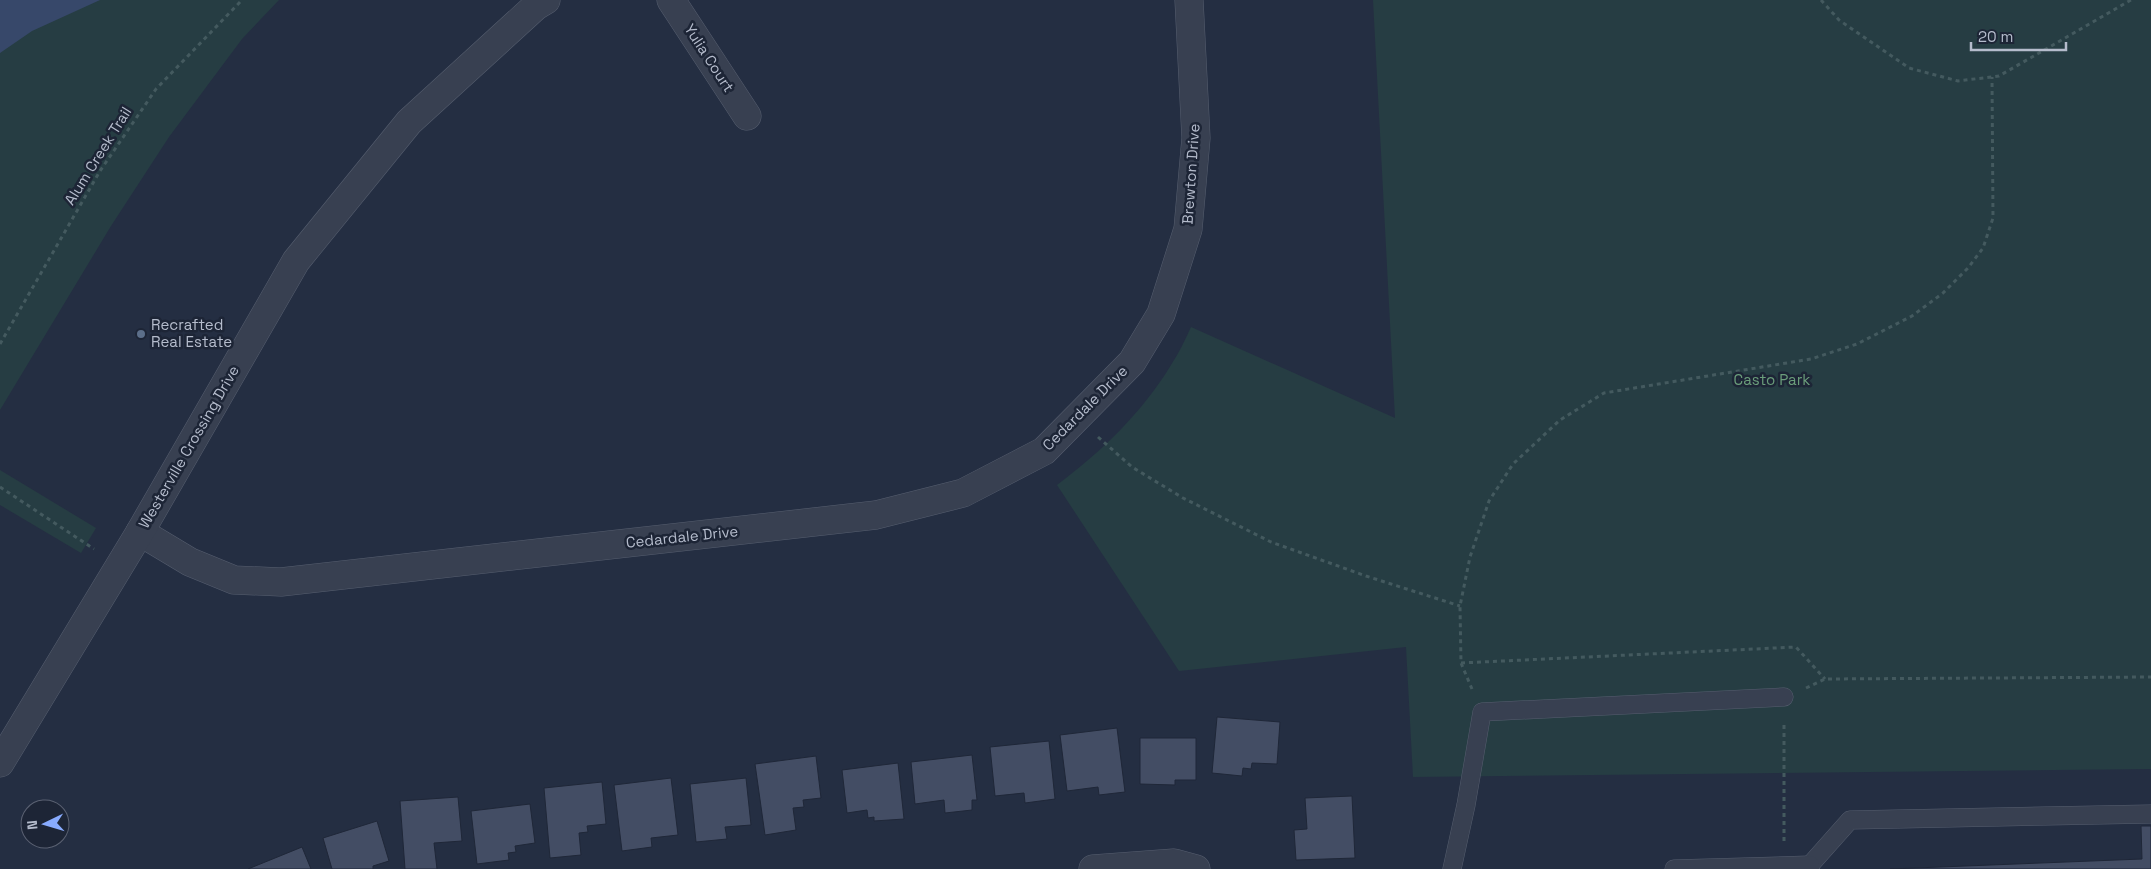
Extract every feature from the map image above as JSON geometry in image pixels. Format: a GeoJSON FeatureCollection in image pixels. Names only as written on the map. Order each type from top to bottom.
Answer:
{"type":"FeatureCollection","features":[{"type":"Feature","properties":{"kind":"street","name":"Westerville Crossing Drive"},"geometry":{"type":"LineString","coordinates":[[0,763],[140,532],[296,261],[409,122],[536,6],[546,0]]}},
{"type":"Feature","properties":{"kind":"street","name":"Yulia Court"},"geometry":{"type":"LineString","coordinates":[[671,0],[746,116]]}},
{"type":"Feature","properties":{"kind":"street","name":"Brewton Drive"},"geometry":{"type":"LineString","coordinates":[[1161,314],[1188,229],[1196,138],[1189,0]]}},
{"type":"Feature","properties":{"kind":"street","name":"Cedardale Drive"},"geometry":{"type":"LineString","coordinates":[[140,532],[190,562],[234,580],[281,582],[876,515],[963,493],[1044,451],[1132,362],[1161,314]]}},
{"type":"Feature","properties":{"kind":"street"},"geometry":{"type":"LineString","coordinates":[[1093,869],[1174,862],[1196,869]]}},
{"type":"Feature","properties":{"kind":"lane"},"geometry":{"type":"LineString","coordinates":[[1452,869],[1466,804],[1482,712],[1784,697]]}},
{"type":"Feature","properties":{"kind":"lane"},"geometry":{"type":"LineString","coordinates":[[1674,869],[1810,867],[1850,820],[2151,814]]}},
{"type":"Feature","properties":{"kind":"path","name":"Alum Creek Trail"},"geometry":{"type":"LineString","coordinates":[[0,344],[100,171],[156,89],[242,0]]}},
{"type":"Feature","properties":{"kind":"path"},"geometry":{"type":"LineString","coordinates":[[1821,0],[1839,20],[1908,68],[1958,81],[1999,76],[2131,0]]}},
{"type":"Feature","properties":{"kind":"path"},"geometry":{"type":"LineString","coordinates":[[1482,712],[1461,663],[1460,606],[1470,557],[1489,501],[1513,464],[1560,420],[1604,393],[1810,358],[1857,344],[1912,316],[1943,294],[1968,268],[1983,248],[1993,218],[1992,77]]}},
{"type":"Feature","properties":{"kind":"path"},"geometry":{"type":"LineString","coordinates":[[1076,419],[1132,467],[1183,498],[1271,542],[1366,576],[1460,606]]}},
{"type":"Feature","properties":{"kind":"path"},"geometry":{"type":"LineString","coordinates":[[0,487],[82,543],[120,565]]}},
{"type":"Feature","properties":{"kind":"path"},"geometry":{"type":"LineString","coordinates":[[1461,663],[1796,647],[1825,679],[2151,677]]}},
{"type":"Feature","properties":{"kind":"path"},"geometry":{"type":"LineString","coordinates":[[1784,697],[1784,866]]}},
{"type":"Feature","properties":{"kind":"green space"},"geometry":{"type":"Polygon","coordinates":[[[10,0],[279,0],[242,39],[169,137],[111,226],[0,410],[0,8],[10,0]]]}},
{"type":"Feature","properties":{"kind":"green space","name":"Casto Park"},"geometry":{"type":"Polygon","coordinates":[[[1373,0],[2151,0],[2151,769],[1413,777],[1406,647],[1179,671],[1057,485],[1105,445],[1134,415],[1160,383],[1191,327],[1395,418],[1373,0]]]}},
{"type":"Feature","properties":{"kind":"green space"},"geometry":{"type":"Polygon","coordinates":[[[0,470],[96,528],[81,553],[0,505],[0,470]]]}},
{"type":"Feature","properties":{"kind":"water"},"geometry":{"type":"Polygon","coordinates":[[[0,0],[100,0],[32,31],[0,53],[0,0]]]}},
{"type":"Feature","properties":{"kind":"building"},"geometry":{"type":"Polygon","coordinates":[[[1217,717],[1280,722],[1277,764],[1252,763],[1251,769],[1243,768],[1242,776],[1212,773],[1217,717]]]}},
{"type":"Feature","properties":{"kind":"building"},"geometry":{"type":"Polygon","coordinates":[[[1117,728],[1125,792],[1099,795],[1098,787],[1067,791],[1060,735],[1117,728]]]}},
{"type":"Feature","properties":{"kind":"building"},"geometry":{"type":"Polygon","coordinates":[[[1140,738],[1196,738],[1196,780],[1175,780],[1175,785],[1140,784],[1140,738]]]}},
{"type":"Feature","properties":{"kind":"building"},"geometry":{"type":"Polygon","coordinates":[[[1049,741],[1055,799],[1025,803],[1024,793],[995,796],[990,747],[1049,741]]]}},
{"type":"Feature","properties":{"kind":"building"},"geometry":{"type":"Polygon","coordinates":[[[972,755],[977,800],[972,800],[972,810],[945,813],[944,800],[915,804],[911,762],[972,755]]]}},
{"type":"Feature","properties":{"kind":"building"},"geometry":{"type":"Polygon","coordinates":[[[816,756],[821,798],[803,800],[804,807],[793,808],[796,830],[765,835],[755,764],[816,756]]]}},
{"type":"Feature","properties":{"kind":"building"},"geometry":{"type":"Polygon","coordinates":[[[898,763],[904,819],[874,821],[874,817],[868,818],[867,810],[847,813],[842,770],[898,763]]]}},
{"type":"Feature","properties":{"kind":"building"},"geometry":{"type":"Polygon","coordinates":[[[671,778],[678,835],[651,838],[652,847],[622,851],[614,785],[671,778]]]}},
{"type":"Feature","properties":{"kind":"building"},"geometry":{"type":"Polygon","coordinates":[[[746,778],[751,825],[725,827],[727,839],[696,842],[690,784],[746,778]]]}},
{"type":"Feature","properties":{"kind":"building"},"geometry":{"type":"Polygon","coordinates":[[[602,782],[606,824],[587,826],[588,832],[579,833],[581,855],[550,858],[544,788],[602,782]]]}},
{"type":"Feature","properties":{"kind":"building"},"geometry":{"type":"Polygon","coordinates":[[[1352,796],[1355,858],[1296,860],[1294,830],[1307,829],[1305,798],[1352,796]]]}},
{"type":"Feature","properties":{"kind":"building"},"geometry":{"type":"Polygon","coordinates":[[[458,797],[462,841],[434,843],[437,869],[405,869],[400,801],[458,797]]]}},
{"type":"Feature","properties":{"kind":"building"},"geometry":{"type":"Polygon","coordinates":[[[530,804],[535,843],[515,846],[516,852],[508,853],[509,860],[477,864],[471,811],[530,804]]]}},
{"type":"Feature","properties":{"kind":"building"},"geometry":{"type":"Polygon","coordinates":[[[377,821],[389,861],[373,866],[373,869],[332,869],[323,838],[377,821]]]}},
{"type":"Feature","properties":{"kind":"building"},"geometry":{"type":"Polygon","coordinates":[[[2141,826],[2151,826],[2151,869],[1890,869],[2142,859],[2141,826]]]}},
{"type":"Feature","properties":{"kind":"building"},"geometry":{"type":"Polygon","coordinates":[[[302,847],[311,869],[248,869],[302,847]]]}},
{"type":"Feature","properties":{"kind":"place","name":"Recrafted Real Estate"},"geometry":{"type":"Point","coordinates":[141,334]}}]}
